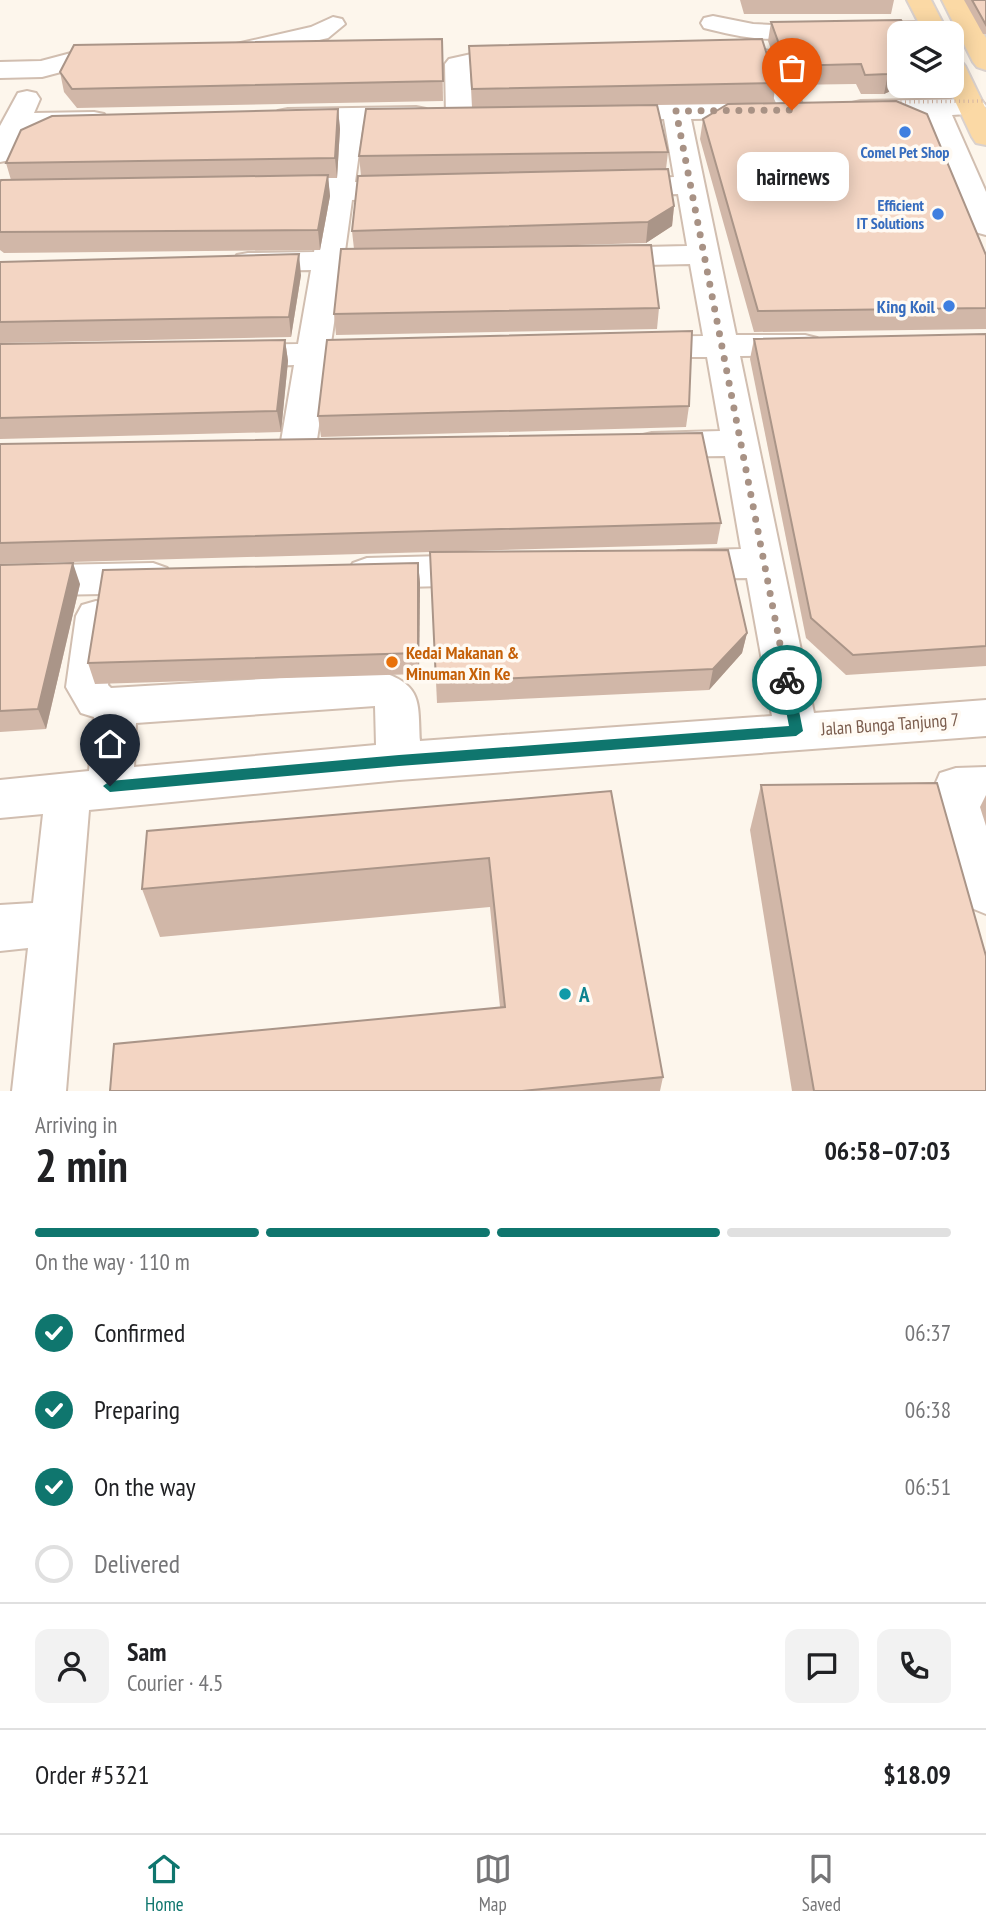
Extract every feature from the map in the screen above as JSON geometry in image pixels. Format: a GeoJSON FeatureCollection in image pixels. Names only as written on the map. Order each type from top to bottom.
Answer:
{"type":"FeatureCollection","features":[{"type":"Feature","properties":{"kind":"main road"},"geometry":{"type":"LineString","coordinates":[[919,0],[929,21]]}},
{"type":"Feature","properties":{"kind":"main road"},"geometry":{"type":"LineString","coordinates":[[954,0],[984,54]]}},
{"type":"Feature","properties":{"kind":"main road"},"geometry":{"type":"LineString","coordinates":[[964,83],[979,104],[986,136]]}},
{"type":"Feature","properties":{"kind":"street"},"geometry":{"type":"LineString","coordinates":[[713,23],[753,32],[806,31]]}},
{"type":"Feature","properties":{"kind":"street"},"geometry":{"type":"LineString","coordinates":[[206,54],[241,51],[296,39],[319,33],[333,24]]}},
{"type":"Feature","properties":{"kind":"street"},"geometry":{"type":"LineString","coordinates":[[833,31],[887,31]]}},
{"type":"Feature","properties":{"kind":"street"},"geometry":{"type":"LineString","coordinates":[[694,55],[749,54],[768,58],[814,109]]}},
{"type":"Feature","properties":{"kind":"street"},"geometry":{"type":"LineString","coordinates":[[0,70],[42,69],[75,60],[146,57]]}},
{"type":"Feature","properties":{"kind":"street"},"geometry":{"type":"LineString","coordinates":[[460,115],[458,64],[544,59]]}},
{"type":"Feature","properties":{"kind":"street"},"geometry":{"type":"LineString","coordinates":[[0,154],[42,69]]}},
{"type":"Feature","properties":{"kind":"street"},"geometry":{"type":"LineString","coordinates":[[582,113],[979,104]]}},
{"type":"Feature","properties":{"kind":"street"},"geometry":{"type":"LineString","coordinates":[[935,107],[986,226]]}},
{"type":"Feature","properties":{"kind":"street"},"geometry":{"type":"LineString","coordinates":[[676,111],[796,731]]}},
{"type":"Feature","properties":{"kind":"street"},"geometry":{"type":"LineString","coordinates":[[267,118],[487,114]]}},
{"type":"Feature","properties":{"kind":"street"},"geometry":{"type":"LineString","coordinates":[[298,453],[351,116]]}},
{"type":"Feature","properties":{"kind":"street"},"geometry":{"type":"LineString","coordinates":[[16,121],[114,120]]}},
{"type":"Feature","properties":{"kind":"street"},"geometry":{"type":"LineString","coordinates":[[596,187],[691,186]]}},
{"type":"Feature","properties":{"kind":"street"},"geometry":{"type":"LineString","coordinates":[[244,193],[433,190]]}},
{"type":"Feature","properties":{"kind":"street"},"geometry":{"type":"LineString","coordinates":[[579,257],[704,255]]}},
{"type":"Feature","properties":{"kind":"street"},"geometry":{"type":"LineString","coordinates":[[218,262],[425,259]]}},
{"type":"Feature","properties":{"kind":"street"},"geometry":{"type":"LineString","coordinates":[[613,348],[833,345]]}},
{"type":"Feature","properties":{"kind":"street"},"geometry":{"type":"LineString","coordinates":[[204,357],[408,352]]}},
{"type":"Feature","properties":{"kind":"street"},"geometry":{"type":"LineString","coordinates":[[616,446],[741,443]]}},
{"type":"Feature","properties":{"kind":"street"},"geometry":{"type":"LineString","coordinates":[[640,566],[764,563]]}},
{"type":"Feature","properties":{"kind":"street"},"geometry":{"type":"LineString","coordinates":[[336,573],[515,569]]}},
{"type":"Feature","properties":{"kind":"street"},"geometry":{"type":"LineString","coordinates":[[0,581],[184,577]]}},
{"type":"Feature","properties":{"kind":"street"},"geometry":{"type":"LineString","coordinates":[[101,579],[87,687],[96,701],[116,707],[382,689],[396,698],[399,761]]}},
{"type":"Feature","properties":{"kind":"street"},"geometry":{"type":"LineString","coordinates":[[39,1091],[55,923],[89,790],[116,707]]}},
{"type":"Feature","properties":{"kind":"street","name":"Jalan Bunga Tanjung 7"},"geometry":{"type":"LineString","coordinates":[[0,799],[399,761],[986,718]]}},
{"type":"Feature","properties":{"kind":"street"},"geometry":{"type":"LineString","coordinates":[[986,786],[956,787],[986,892]]}},
{"type":"Feature","properties":{"kind":"street"},"geometry":{"type":"LineString","coordinates":[[0,928],[55,923]]}},
{"type":"Feature","properties":{"kind":"path"},"geometry":{"type":"LineString","coordinates":[[891,102],[979,104]]}},
{"type":"Feature","properties":{"kind":"building"},"geometry":{"type":"Polygon","coordinates":[[[972,0],[986,0],[986,25],[972,0]]]}},
{"type":"Feature","properties":{"kind":"building"},"geometry":{"type":"Polygon","coordinates":[[[901,20],[902,21],[887,21],[887,74],[865,75],[861,64],[787,66],[771,22],[901,20]]]}},
{"type":"Feature","properties":{"kind":"building"},"geometry":{"type":"Polygon","coordinates":[[[442,39],[443,81],[72,89],[60,72],[74,45],[442,39]]]}},
{"type":"Feature","properties":{"kind":"building"},"geometry":{"type":"Polygon","coordinates":[[[762,39],[776,83],[472,89],[469,46],[762,39]]]}},
{"type":"Feature","properties":{"kind":"building"},"geometry":{"type":"Polygon","coordinates":[[[896,101],[927,114],[986,255],[986,308],[758,311],[703,119],[728,104],[896,101]]]}},
{"type":"Feature","properties":{"kind":"building"},"geometry":{"type":"Polygon","coordinates":[[[657,105],[668,152],[359,156],[366,109],[657,105]]]}},
{"type":"Feature","properties":{"kind":"building"},"geometry":{"type":"Polygon","coordinates":[[[338,109],[335,158],[6,163],[21,130],[52,116],[338,109]]]}},
{"type":"Feature","properties":{"kind":"building"},"geometry":{"type":"Polygon","coordinates":[[[668,169],[674,206],[648,222],[352,231],[358,176],[668,169]]]}},
{"type":"Feature","properties":{"kind":"building"},"geometry":{"type":"Polygon","coordinates":[[[328,175],[318,230],[0,232],[1,180],[328,175]]]}},
{"type":"Feature","properties":{"kind":"building"},"geometry":{"type":"Polygon","coordinates":[[[651,245],[659,308],[334,314],[341,249],[651,245]]]}},
{"type":"Feature","properties":{"kind":"building"},"geometry":{"type":"Polygon","coordinates":[[[299,254],[289,317],[0,322],[0,262],[299,254]]]}},
{"type":"Feature","properties":{"kind":"building"},"geometry":{"type":"Polygon","coordinates":[[[692,331],[689,406],[318,416],[327,340],[692,331]]]}},
{"type":"Feature","properties":{"kind":"building"},"geometry":{"type":"Polygon","coordinates":[[[986,334],[986,646],[853,655],[811,618],[754,339],[986,334]]]}},
{"type":"Feature","properties":{"kind":"building"},"geometry":{"type":"Polygon","coordinates":[[[285,340],[277,411],[0,418],[0,344],[285,340]]]}},
{"type":"Feature","properties":{"kind":"building"},"geometry":{"type":"Polygon","coordinates":[[[702,433],[721,523],[0,543],[0,444],[702,433]]]}},
{"type":"Feature","properties":{"kind":"building"},"geometry":{"type":"Polygon","coordinates":[[[728,550],[747,633],[713,669],[436,682],[430,552],[728,550]]]}},
{"type":"Feature","properties":{"kind":"building"},"geometry":{"type":"Polygon","coordinates":[[[73,563],[38,709],[0,711],[0,565],[73,563]]]}},
{"type":"Feature","properties":{"kind":"building"},"geometry":{"type":"Polygon","coordinates":[[[418,563],[418,653],[88,663],[103,570],[418,563]]]}},
{"type":"Feature","properties":{"kind":"building"},"geometry":{"type":"Polygon","coordinates":[[[937,783],[986,956],[986,1091],[814,1091],[761,785],[937,783]]]}},
{"type":"Feature","properties":{"kind":"building"},"geometry":{"type":"Polygon","coordinates":[[[611,791],[663,1077],[522,1091],[110,1091],[114,1044],[505,1007],[489,858],[142,889],[147,831],[611,791]]]}},
{"type":"Feature","properties":{"kind":"way so far"},"geometry":{"type":"LineString","coordinates":[[787,680],[676,111],[792,110]]}},
{"type":"Feature","properties":{"kind":"place","name":"hairnews"},"geometry":{"type":"Point","coordinates":[792,110]}},
{"type":"Feature","properties":{"kind":"place","name":"Comel Pet Shop"},"geometry":{"type":"Point","coordinates":[905,132]}},
{"type":"Feature","properties":{"kind":"place","name":"Efficient IT Solutions"},"geometry":{"type":"Point","coordinates":[938,214]}},
{"type":"Feature","properties":{"kind":"place","name":"King Koil"},"geometry":{"type":"Point","coordinates":[949,306]}},
{"type":"Feature","properties":{"kind":"place","name":"Kedai Makanan & Minuman Xin Ke"},"geometry":{"type":"Point","coordinates":[392,662]}},
{"type":"Feature","properties":{"kind":"place","name":"A"},"geometry":{"type":"Point","coordinates":[565,994]}},
{"type":"Feature","properties":{"kind":"route"},"geometry":{"type":"LineString","coordinates":[[110,786],[796,731],[787,680]]}}]}
